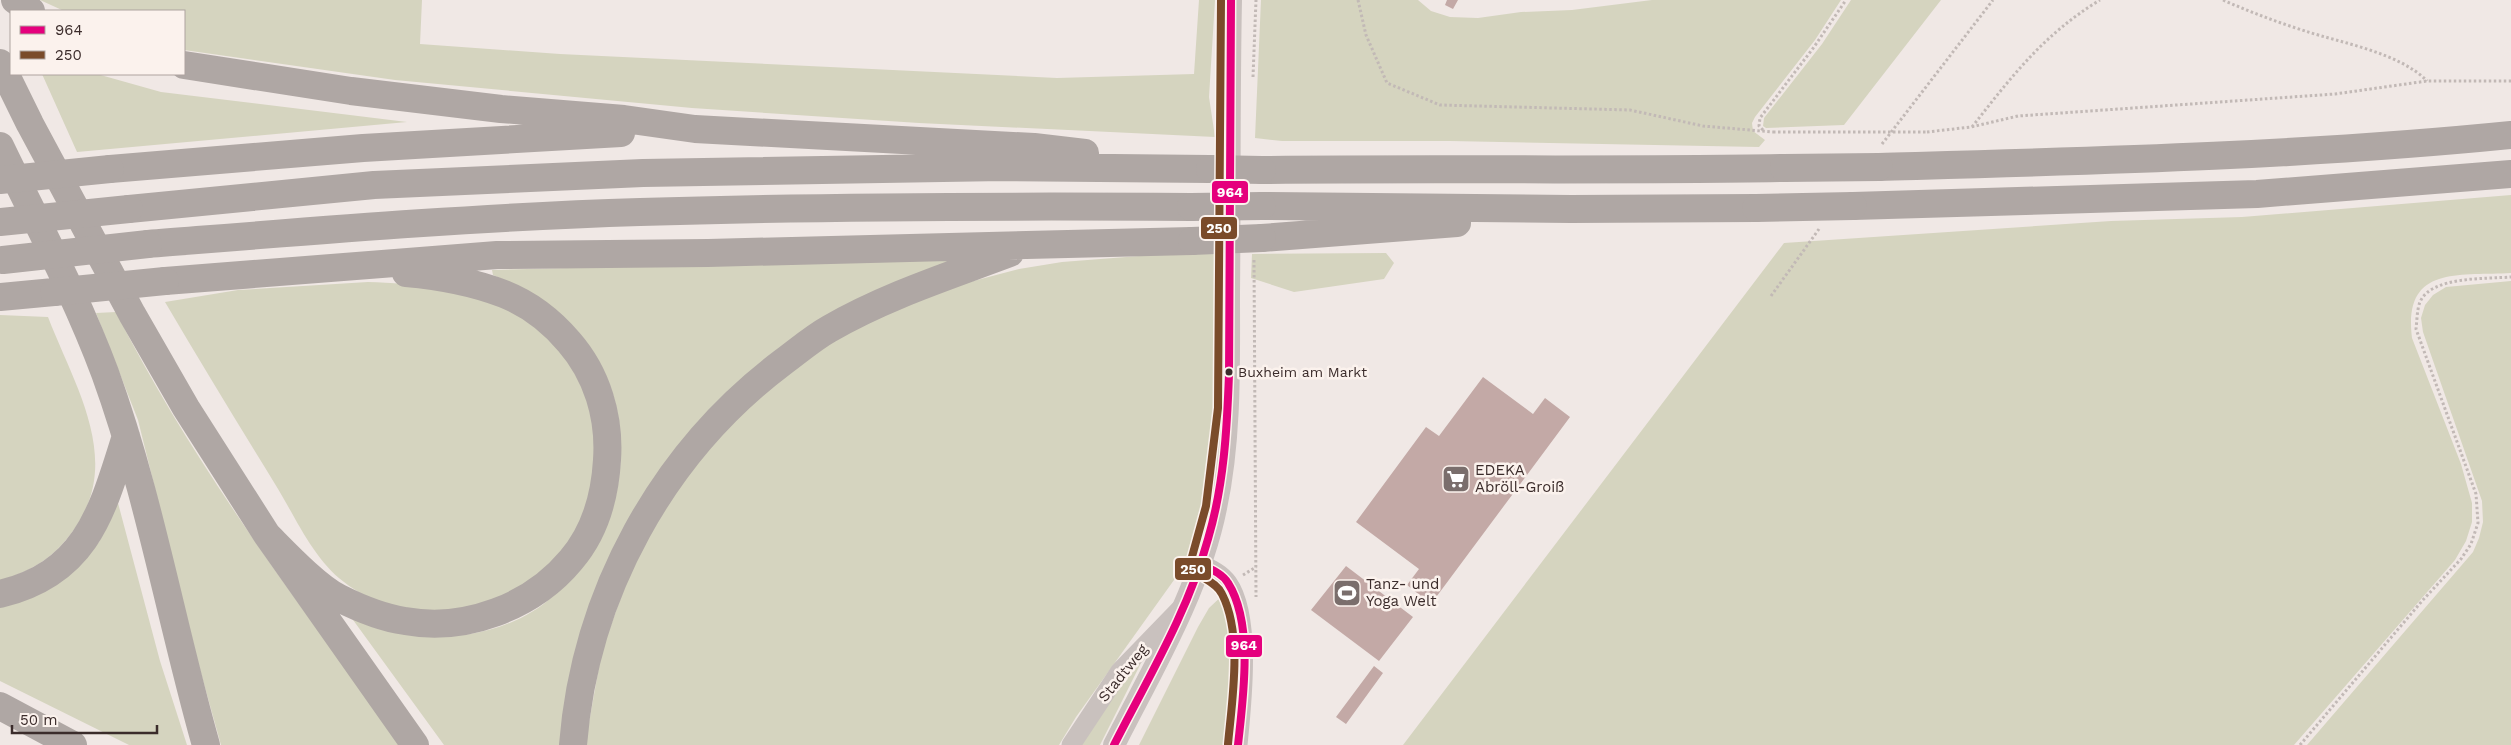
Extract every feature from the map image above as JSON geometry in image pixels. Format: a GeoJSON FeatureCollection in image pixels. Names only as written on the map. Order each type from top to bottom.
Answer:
{"type":"FeatureCollection","features":[{"type":"Feature","properties":{"kind":"highway"},"geometry":{"type":"LineString","coordinates":[[15,0],[30,10]]}},
{"type":"Feature","properties":{"kind":"highway"},"geometry":{"type":"LineString","coordinates":[[0,63],[30,124],[132,314],[186,408],[266,535],[415,745]]}},
{"type":"Feature","properties":{"kind":"highway"},"geometry":{"type":"LineString","coordinates":[[185,64],[360,92],[501,109],[624,119],[695,129],[1034,146],[1210,169]]}},
{"type":"Feature","properties":{"kind":"highway"},"geometry":{"type":"LineString","coordinates":[[0,180],[363,148],[695,129]]}},
{"type":"Feature","properties":{"kind":"highway"},"geometry":{"type":"LineString","coordinates":[[0,222],[374,185],[643,173],[1002,167],[1262,170],[1468,168],[1642,171],[1879,167],[2344,149],[2511,135]]}},
{"type":"Feature","properties":{"kind":"highway"},"geometry":{"type":"LineString","coordinates":[[0,146],[83,318],[104,372],[126,436],[206,745]]}},
{"type":"Feature","properties":{"kind":"highway"},"geometry":{"type":"LineString","coordinates":[[2,260],[148,244],[374,226],[640,212],[1004,206],[1756,208],[2257,194],[2511,174]]}},
{"type":"Feature","properties":{"kind":"highway"},"geometry":{"type":"LineString","coordinates":[[11,296],[306,268],[497,255],[708,253],[1192,241],[1258,246],[1571,209]]}},
{"type":"Feature","properties":{"kind":"highway"},"geometry":{"type":"LineString","coordinates":[[573,745],[584,671],[604,606],[622,561],[657,495],[716,420],[756,382],[826,330],[863,310],[1029,246]]}},
{"type":"Feature","properties":{"kind":"highway"},"geometry":{"type":"LineString","coordinates":[[266,535],[338,597],[404,621],[432,623],[483,617],[508,608],[535,592],[572,559],[589,531],[602,500],[608,447],[605,416],[599,393],[590,371],[578,352],[560,332],[541,316],[506,295],[469,282],[398,272],[306,268]]}},
{"type":"Feature","properties":{"kind":"highway"},"geometry":{"type":"LineString","coordinates":[[0,594],[27,586],[52,572],[82,545],[99,515],[126,436]]}},
{"type":"Feature","properties":{"kind":"highway"},"geometry":{"type":"LineString","coordinates":[[0,706],[73,745]]}},
{"type":"Feature","properties":{"kind":"street"},"geometry":{"type":"LineString","coordinates":[[1114,745],[1182,607],[1200,564],[1216,508],[1228,409],[1231,0]]}},
{"type":"Feature","properties":{"kind":"street"},"geometry":{"type":"LineString","coordinates":[[1200,564],[1215,570],[1228,583],[1239,612],[1243,632],[1238,745]]}},
{"type":"Feature","properties":{"kind":"street","name":"Stadtweg"},"geometry":{"type":"LineString","coordinates":[[1071,745],[1120,671],[1182,607]]}},
{"type":"Feature","properties":{"kind":"path"},"geometry":{"type":"LineString","coordinates":[[1253,78],[1256,0]]}},
{"type":"Feature","properties":{"kind":"path"},"geometry":{"type":"LineString","coordinates":[[1358,0],[1366,34],[1387,82],[1440,105],[1630,110],[1703,126],[1773,132],[1927,132],[1971,127],[2018,116],[2335,94],[2427,81],[2511,81]]}},
{"type":"Feature","properties":{"kind":"path"},"geometry":{"type":"LineString","coordinates":[[1773,132],[1760,129],[1758,122],[1760,118],[1814,47],[1846,0]]}},
{"type":"Feature","properties":{"kind":"path"},"geometry":{"type":"LineString","coordinates":[[1908,108],[1993,0]]}},
{"type":"Feature","properties":{"kind":"path"},"geometry":{"type":"LineString","coordinates":[[1971,127],[2011,77],[2054,32],[2100,0]]}},
{"type":"Feature","properties":{"kind":"path"},"geometry":{"type":"LineString","coordinates":[[2223,0],[2302,30],[2392,58],[2416,69],[2427,81]]}},
{"type":"Feature","properties":{"kind":"path"},"geometry":{"type":"LineString","coordinates":[[1256,566],[1258,246]]}},
{"type":"Feature","properties":{"kind":"path"},"geometry":{"type":"LineString","coordinates":[[2300,745],[2422,601],[2461,559],[2471,544],[2478,523],[2476,494],[2416,329],[2420,301],[2433,286],[2451,282],[2511,277]]}},
{"type":"Feature","properties":{"kind":"green space"},"geometry":{"type":"Polygon","coordinates":[[[40,0],[422,0],[420,44],[560,54],[1057,78],[1194,74],[1199,0],[1215,0],[1209,97],[1215,137],[919,123],[692,108],[395,80],[185,50],[185,10],[62,10],[40,0]]]}},
{"type":"Feature","properties":{"kind":"green space"},"geometry":{"type":"Polygon","coordinates":[[[1261,0],[1418,0],[1431,11],[1450,17],[1478,18],[1521,12],[1572,10],[1652,0],[1841,0],[1815,40],[1755,117],[1752,123],[1753,131],[1765,140],[1759,147],[1450,141],[1282,141],[1255,138],[1261,0]]]}},
{"type":"Feature","properties":{"kind":"green space"},"geometry":{"type":"Polygon","coordinates":[[[1851,0],[1941,0],[1844,125],[1766,128],[1763,126],[1764,118],[1822,44],[1851,0]]]}},
{"type":"Feature","properties":{"kind":"green space"},"geometry":{"type":"Polygon","coordinates":[[[42,75],[101,75],[161,92],[407,122],[77,152],[42,75]]]}},
{"type":"Feature","properties":{"kind":"green space"},"geometry":{"type":"Polygon","coordinates":[[[2511,195],[2511,273],[2472,274],[2438,279],[2425,286],[2416,297],[2411,314],[2412,338],[2461,464],[2472,503],[2472,522],[2466,541],[2455,560],[2294,745],[1403,745],[1784,243],[2111,221],[2242,217],[2511,195]]]}},
{"type":"Feature","properties":{"kind":"green space"},"geometry":{"type":"Polygon","coordinates":[[[1216,250],[1215,416],[1201,525],[1184,566],[1076,717],[1059,745],[585,745],[602,650],[633,564],[684,477],[748,406],[820,350],[853,329],[890,310],[958,285],[1019,269],[1062,262],[1216,250]]]}},
{"type":"Feature","properties":{"kind":"green space"},"geometry":{"type":"Polygon","coordinates":[[[1386,253],[1394,263],[1384,279],[1294,292],[1251,278],[1252,254],[1386,253]]]}},
{"type":"Feature","properties":{"kind":"green space"},"geometry":{"type":"Polygon","coordinates":[[[953,258],[953,264],[907,279],[659,473],[562,745],[444,745],[348,613],[426,631],[457,635],[493,629],[525,616],[554,595],[603,529],[612,510],[620,473],[621,444],[618,414],[611,387],[599,362],[584,340],[565,320],[544,303],[520,288],[493,275],[492,270],[953,258]]]}},
{"type":"Feature","properties":{"kind":"green space"},"geometry":{"type":"Polygon","coordinates":[[[2511,281],[2511,745],[2307,745],[2473,552],[2483,522],[2482,501],[2423,332],[2421,318],[2425,305],[2433,295],[2446,287],[2511,281]]]}},
{"type":"Feature","properties":{"kind":"green space"},"geometry":{"type":"Polygon","coordinates":[[[368,282],[415,285],[439,289],[486,300],[509,309],[548,335],[569,360],[585,389],[593,420],[596,453],[592,485],[582,517],[566,545],[545,570],[522,587],[498,599],[458,610],[404,609],[367,596],[344,582],[323,561],[305,536],[165,302],[238,290],[368,282]]]}},
{"type":"Feature","properties":{"kind":"green space"},"geometry":{"type":"Polygon","coordinates":[[[116,312],[146,369],[214,480],[287,587],[402,745],[221,745],[199,666],[138,420],[96,313],[116,312]]]}},
{"type":"Feature","properties":{"kind":"green space"},"geometry":{"type":"Polygon","coordinates":[[[0,315],[48,317],[81,395],[94,449],[95,475],[89,502],[75,528],[59,547],[34,567],[0,581],[0,315]]]}},
{"type":"Feature","properties":{"kind":"green space"},"geometry":{"type":"Polygon","coordinates":[[[118,503],[160,661],[187,745],[129,745],[0,681],[0,606],[74,569],[99,542],[118,503]]]}},
{"type":"Feature","properties":{"kind":"green space"},"geometry":{"type":"Polygon","coordinates":[[[1225,593],[1234,625],[1228,745],[1139,745],[1198,627],[1209,608],[1225,593]]]}},
{"type":"Feature","properties":{"kind":"green space"},"geometry":{"type":"Polygon","coordinates":[[[1149,647],[1100,745],[1079,745],[1113,694],[1149,647]]]}},
{"type":"Feature","properties":{"kind":"building"},"geometry":{"type":"Polygon","coordinates":[[[1447,0],[1458,0],[1453,9],[1445,5],[1447,0]]]}},
{"type":"Feature","properties":{"kind":"building","name":"EDEKA Abröll-Groiß"},"geometry":{"type":"Polygon","coordinates":[[[1483,377],[1533,414],[1545,398],[1570,417],[1431,604],[1407,585],[1419,569],[1356,522],[1426,427],[1439,436],[1483,377]]]}},
{"type":"Feature","properties":{"kind":"building"},"geometry":{"type":"Polygon","coordinates":[[[1346,566],[1413,617],[1379,661],[1311,610],[1346,566]]]}},
{"type":"Feature","properties":{"kind":"building"},"geometry":{"type":"Polygon","coordinates":[[[1374,666],[1383,673],[1346,724],[1336,717],[1374,666]]]}},
{"type":"Feature","properties":{"kind":"transit line","name":"250"},"geometry":{"type":"LineString","coordinates":[[1221,0],[1218,408],[1206,506],[1190,564],[1195,572],[1219,589],[1228,610],[1234,648],[1228,744]]}},
{"type":"Feature","properties":{"kind":"transit line","name":"964"},"geometry":{"type":"LineString","coordinates":[[1114,745],[1190,593],[1208,539],[1218,498],[1226,436],[1229,374],[1231,0]]}},
{"type":"Feature","properties":{"kind":"transit line","name":"964"},"geometry":{"type":"LineString","coordinates":[[1200,564],[1216,572],[1228,583],[1236,600],[1241,619],[1245,662],[1238,745]]}},
{"type":"Feature","properties":{"kind":"place","name":"Buxheim am Markt"},"geometry":{"type":"Point","coordinates":[1229,372]}},
{"type":"Feature","properties":{"kind":"place","name":"EDEKA Abröll-Groiß"},"geometry":{"type":"Point","coordinates":[1456,479]}},
{"type":"Feature","properties":{"kind":"place","name":"Tanz- und Yoga Welt"},"geometry":{"type":"Point","coordinates":[1347,593]}}]}
